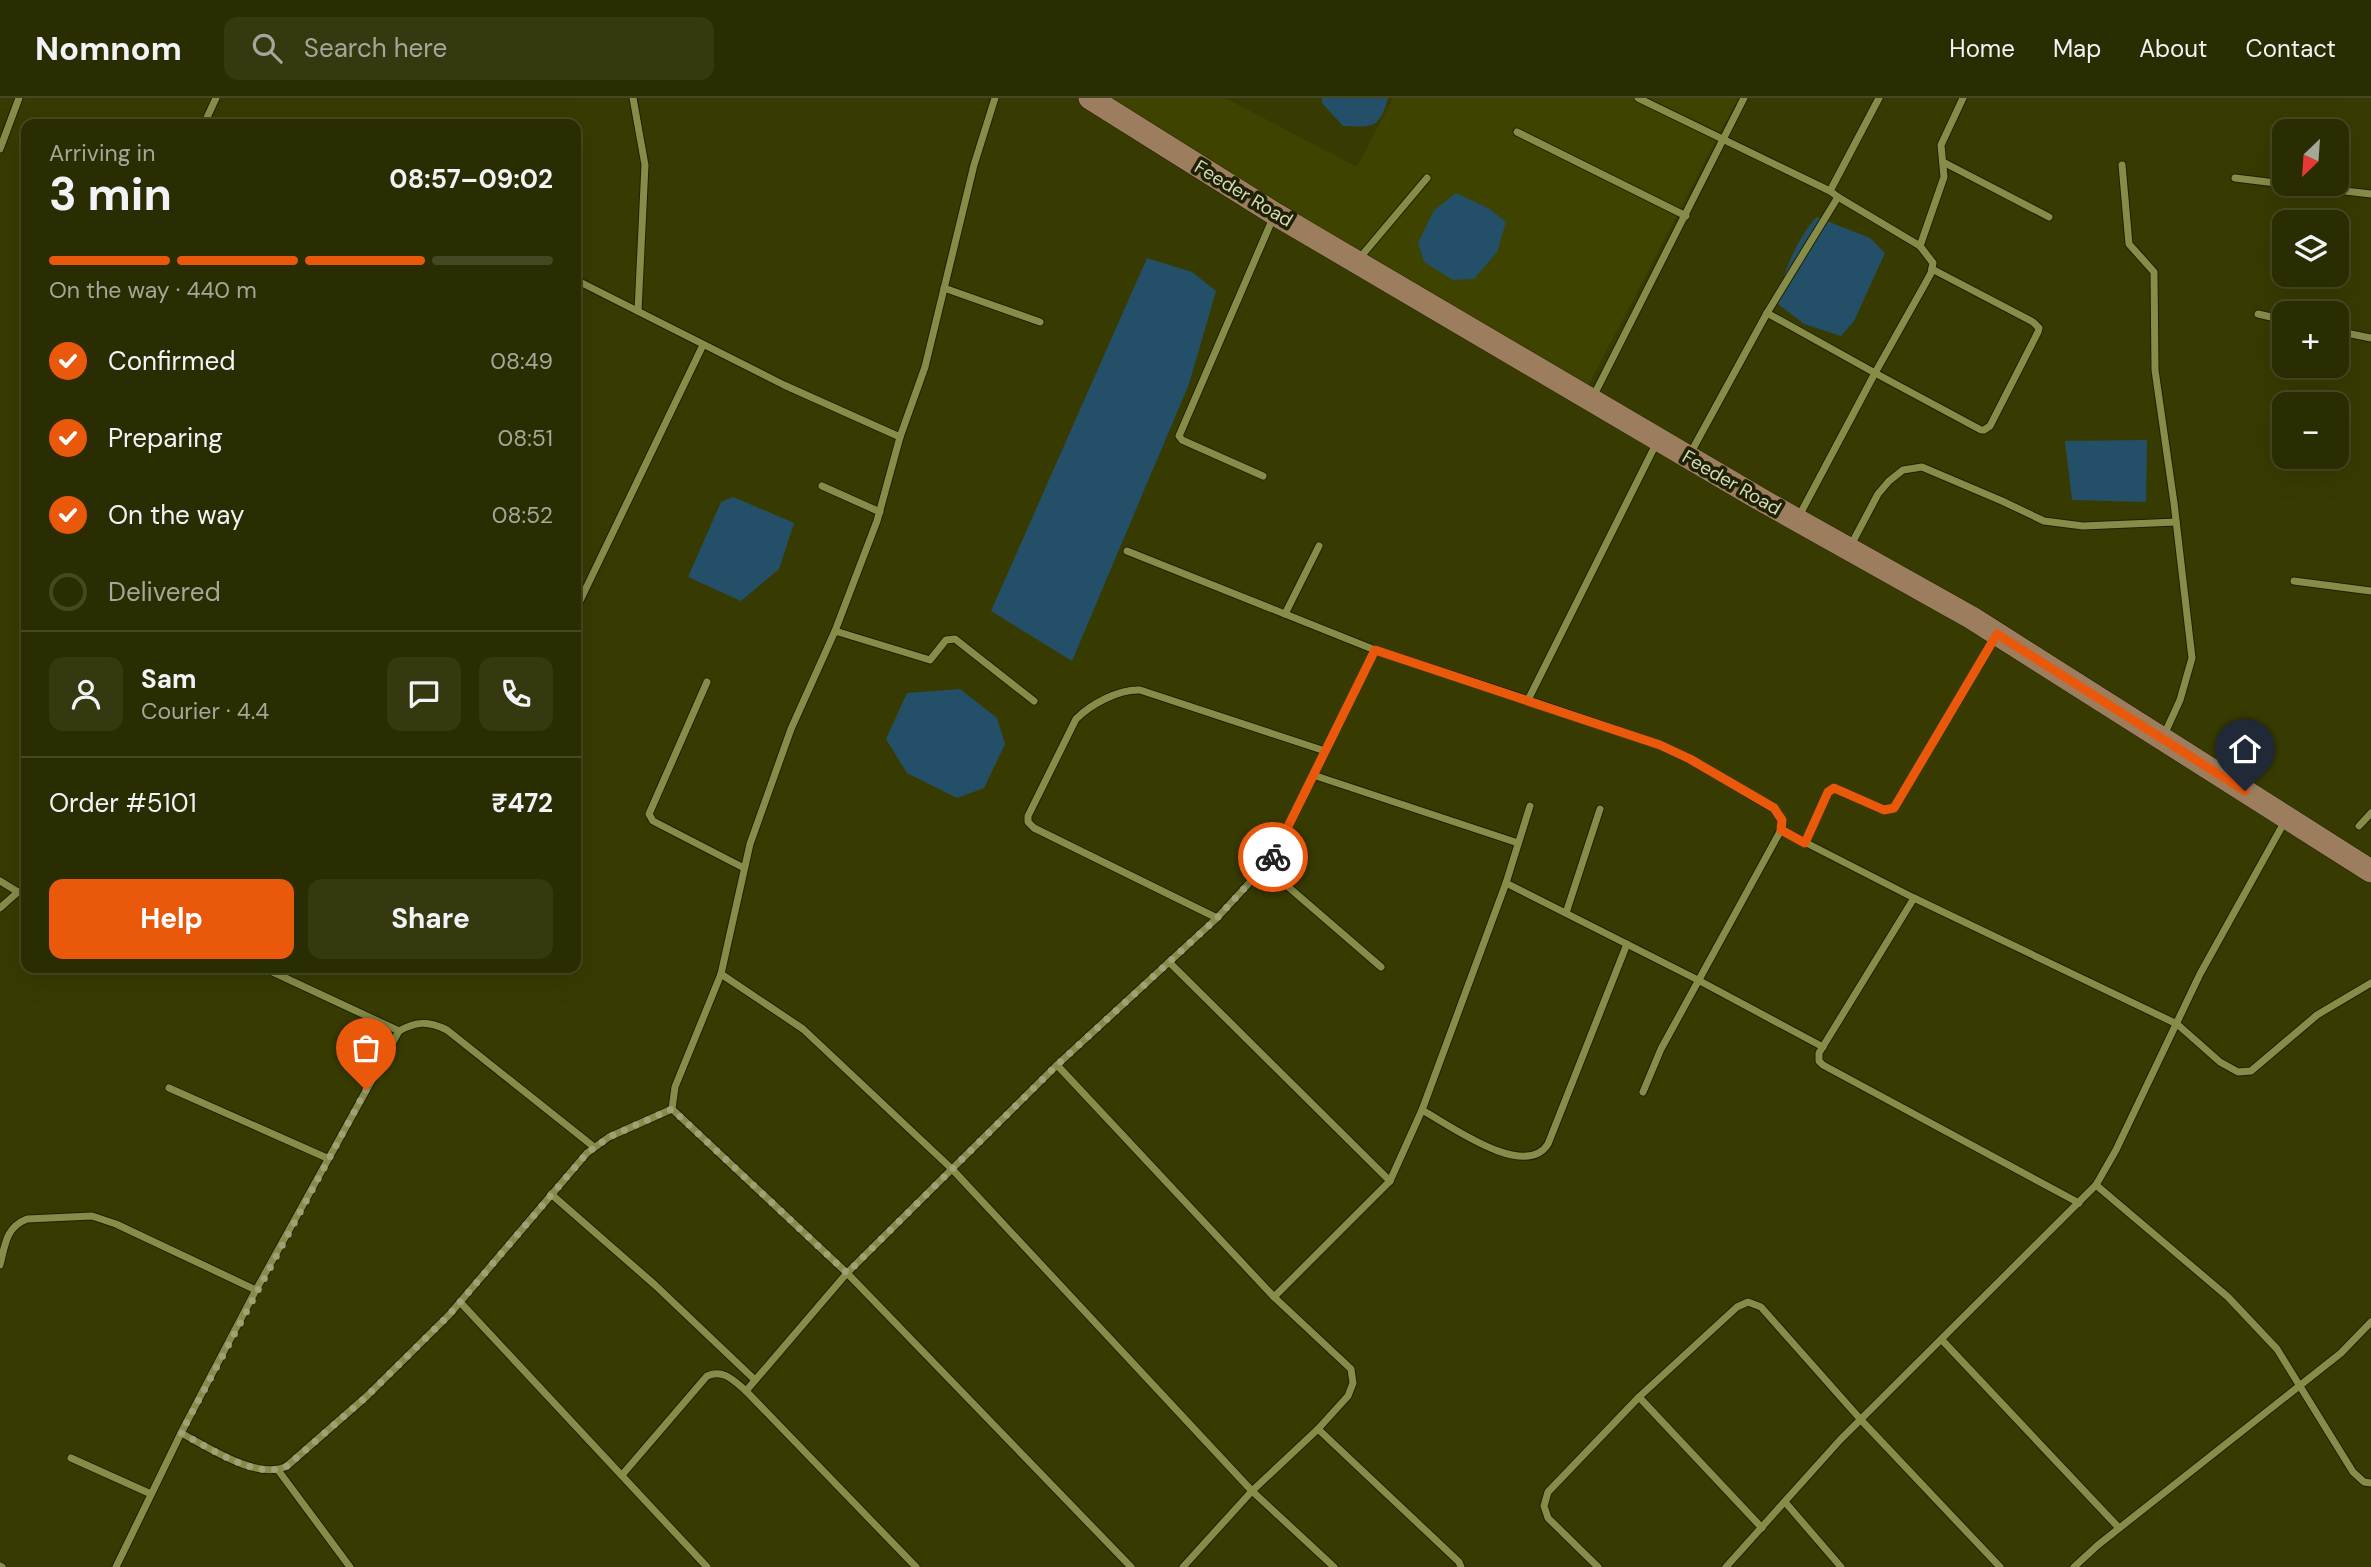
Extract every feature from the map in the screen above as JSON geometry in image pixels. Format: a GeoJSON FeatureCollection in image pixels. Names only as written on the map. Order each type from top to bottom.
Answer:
{"type":"FeatureCollection","features":[{"type":"Feature","properties":{"kind":"street"},"geometry":{"type":"LineString","coordinates":[[0,149],[19,98]]}},
{"type":"Feature","properties":{"kind":"street"},"geometry":{"type":"LineString","coordinates":[[206,119],[216,98]]}},
{"type":"Feature","properties":{"kind":"street"},"geometry":{"type":"LineString","coordinates":[[633,98],[645,165],[638,311]]}},
{"type":"Feature","properties":{"kind":"street"},"geometry":{"type":"LineString","coordinates":[[672,1109],[676,1087],[721,974],[750,844],[791,729],[835,631],[880,512],[900,437],[925,367],[974,165],[995,98]]}},
{"type":"Feature","properties":{"kind":"street","name":"Feeder Road"},"geometry":{"type":"LineString","coordinates":[[1090,98],[1275,214],[1997,634],[2371,871]]}},
{"type":"Feature","properties":{"kind":"street"},"geometry":{"type":"LineString","coordinates":[[1638,98],[1830,191],[1920,246],[1933,263],[1797,520]]}},
{"type":"Feature","properties":{"kind":"street"},"geometry":{"type":"LineString","coordinates":[[1592,400],[1744,98]]}},
{"type":"Feature","properties":{"kind":"street"},"geometry":{"type":"LineString","coordinates":[[1830,191],[1879,98]]}},
{"type":"Feature","properties":{"kind":"street"},"geometry":{"type":"LineString","coordinates":[[1920,246],[1944,177],[1941,145],[1963,98]]}},
{"type":"Feature","properties":{"kind":"street"},"geometry":{"type":"LineString","coordinates":[[1517,132],[1686,216]]}},
{"type":"Feature","properties":{"kind":"street"},"geometry":{"type":"LineString","coordinates":[[1943,162],[2049,218]]}},
{"type":"Feature","properties":{"kind":"street"},"geometry":{"type":"LineString","coordinates":[[2122,165],[2129,244],[2154,272],[2155,370],[2192,658],[2180,700],[2162,739]]}},
{"type":"Feature","properties":{"kind":"street"},"geometry":{"type":"LineString","coordinates":[[1357,260],[1427,178]]}},
{"type":"Feature","properties":{"kind":"street"},"geometry":{"type":"LineString","coordinates":[[2235,178],[2272,183]]}},
{"type":"Feature","properties":{"kind":"street"},"geometry":{"type":"LineString","coordinates":[[2349,191],[2371,194]]}},
{"type":"Feature","properties":{"kind":"street"},"geometry":{"type":"LineString","coordinates":[[1688,456],[1767,313],[1838,197]]}},
{"type":"Feature","properties":{"kind":"street"},"geometry":{"type":"LineString","coordinates":[[1263,476],[1182,440],[1179,436],[1275,214]]}},
{"type":"Feature","properties":{"kind":"street"},"geometry":{"type":"LineString","coordinates":[[1767,313],[1984,430],[1990,425],[2039,328],[2033,322],[1932,269]]}},
{"type":"Feature","properties":{"kind":"street"},"geometry":{"type":"LineString","coordinates":[[581,282],[784,385],[900,437]]}},
{"type":"Feature","properties":{"kind":"street"},"geometry":{"type":"LineString","coordinates":[[944,288],[1040,322]]}},
{"type":"Feature","properties":{"kind":"street"},"geometry":{"type":"LineString","coordinates":[[2258,314],[2272,317]]}},
{"type":"Feature","properties":{"kind":"street"},"geometry":{"type":"LineString","coordinates":[[2349,334],[2371,338]]}},
{"type":"Feature","properties":{"kind":"street"},"geometry":{"type":"LineString","coordinates":[[581,599],[704,345]]}},
{"type":"Feature","properties":{"kind":"street"},"geometry":{"type":"LineString","coordinates":[[1528,699],[1658,439]]}},
{"type":"Feature","properties":{"kind":"street"},"geometry":{"type":"LineString","coordinates":[[1849,549],[1878,494],[1889,481],[1903,470],[1922,467],[2045,521],[2083,526],[2176,522]]}},
{"type":"Feature","properties":{"kind":"street"},"geometry":{"type":"LineString","coordinates":[[822,486],[880,512]]}},
{"type":"Feature","properties":{"kind":"street"},"geometry":{"type":"LineString","coordinates":[[1285,614],[1319,546]]}},
{"type":"Feature","properties":{"kind":"street"},"geometry":{"type":"LineString","coordinates":[[1128,551],[1375,650],[1660,745],[1690,759],[1774,808],[1782,820],[1781,830],[1661,1049],[1643,1092]]}},
{"type":"Feature","properties":{"kind":"street"},"geometry":{"type":"LineString","coordinates":[[2294,581],[2371,591]]}},
{"type":"Feature","properties":{"kind":"street"},"geometry":{"type":"LineString","coordinates":[[835,631],[930,660],[946,640],[955,639],[1034,701]]}},
{"type":"Feature","properties":{"kind":"street"},"geometry":{"type":"LineString","coordinates":[[1805,843],[1828,792],[1834,788],[1884,810],[1894,808],[1997,634]]}},
{"type":"Feature","properties":{"kind":"street"},"geometry":{"type":"LineString","coordinates":[[746,1391],[847,1273],[1057,1065],[1217,918],[1274,856],[1375,650]]}},
{"type":"Feature","properties":{"kind":"street"},"geometry":{"type":"LineString","coordinates":[[707,682],[649,814],[653,821],[744,869]]}},
{"type":"Feature","properties":{"kind":"street"},"geometry":{"type":"LineString","coordinates":[[1217,918],[1034,828],[1028,822],[1028,816],[1076,719],[1088,708],[1124,691],[1140,690],[1325,751]]}},
{"type":"Feature","properties":{"kind":"street"},"geometry":{"type":"LineString","coordinates":[[1313,775],[1518,843]]}},
{"type":"Feature","properties":{"kind":"street"},"geometry":{"type":"LineString","coordinates":[[1274,1297],[1390,1181],[1422,1110],[1506,883],[1530,806]]}},
{"type":"Feature","properties":{"kind":"street"},"geometry":{"type":"LineString","coordinates":[[1566,913],[1600,809]]}},
{"type":"Feature","properties":{"kind":"street"},"geometry":{"type":"LineString","coordinates":[[2359,826],[2371,813]]}},
{"type":"Feature","properties":{"kind":"street"},"geometry":{"type":"LineString","coordinates":[[1726,1567],[1840,1440],[2096,1185],[2116,1150],[2200,974],[2287,817]]}},
{"type":"Feature","properties":{"kind":"street"},"geometry":{"type":"LineString","coordinates":[[1781,830],[1914,898],[2177,1024],[2220,1062],[2238,1072],[2251,1071],[2318,1015],[2371,983]]}},
{"type":"Feature","properties":{"kind":"street"},"geometry":{"type":"LineString","coordinates":[[1264,866],[1381,967]]}},
{"type":"Feature","properties":{"kind":"street"},"geometry":{"type":"LineString","coordinates":[[0,881],[21,891]]}},
{"type":"Feature","properties":{"kind":"street"},"geometry":{"type":"LineString","coordinates":[[1506,883],[1823,1047]]}},
{"type":"Feature","properties":{"kind":"street"},"geometry":{"type":"LineString","coordinates":[[0,908],[21,892]]}},
{"type":"Feature","properties":{"kind":"street"},"geometry":{"type":"LineString","coordinates":[[1914,898],[1818,1057],[1824,1065],[2079,1203]]}},
{"type":"Feature","properties":{"kind":"street"},"geometry":{"type":"LineString","coordinates":[[1422,1110],[1506,1155],[1534,1157],[1540,1154],[1548,1144],[1627,944]]}},
{"type":"Feature","properties":{"kind":"street"},"geometry":{"type":"LineString","coordinates":[[1169,962],[1390,1181]]}},
{"type":"Feature","properties":{"kind":"street"},"geometry":{"type":"LineString","coordinates":[[275,973],[399,1031]]}},
{"type":"Feature","properties":{"kind":"street"},"geometry":{"type":"LineString","coordinates":[[721,974],[803,1029],[953,1170],[1252,1491],[1334,1567]]}},
{"type":"Feature","properties":{"kind":"street"},"geometry":{"type":"LineString","coordinates":[[119,1566],[181,1433],[327,1158],[399,1031],[423,1022],[433,1023],[447,1030],[594,1147]]}},
{"type":"Feature","properties":{"kind":"street"},"geometry":{"type":"LineString","coordinates":[[1057,1065],[1274,1297],[1351,1369],[1353,1383],[1348,1396],[1318,1429],[1252,1491],[1183,1567]]}},
{"type":"Feature","properties":{"kind":"street"},"geometry":{"type":"LineString","coordinates":[[169,1088],[327,1158]]}},
{"type":"Feature","properties":{"kind":"street"},"geometry":{"type":"LineString","coordinates":[[181,1433],[260,1470],[278,1471],[287,1466],[367,1396],[460,1302],[594,1147],[609,1137],[672,1109]]}},
{"type":"Feature","properties":{"kind":"street"},"geometry":{"type":"LineString","coordinates":[[672,1109],[847,1273],[1131,1567]]}},
{"type":"Feature","properties":{"kind":"street"},"geometry":{"type":"LineString","coordinates":[[2096,1185],[2240,1308],[2277,1349],[2353,1472],[2364,1482],[2371,1483]]}},
{"type":"Feature","properties":{"kind":"street"},"geometry":{"type":"LineString","coordinates":[[551,1194],[664,1293],[755,1380]]}},
{"type":"Feature","properties":{"kind":"street"},"geometry":{"type":"LineString","coordinates":[[0,1265],[7,1237],[12,1227],[18,1223],[27,1219],[92,1216],[116,1224],[256,1290]]}},
{"type":"Feature","properties":{"kind":"street"},"geometry":{"type":"LineString","coordinates":[[460,1302],[702,1565]]}},
{"type":"Feature","properties":{"kind":"street"},"geometry":{"type":"LineString","coordinates":[[1598,1567],[1548,1518],[1544,1506],[1545,1498],[1553,1485],[1639,1397],[1737,1307],[1748,1302],[1761,1307],[1862,1420],[2000,1567]]}},
{"type":"Feature","properties":{"kind":"street"},"geometry":{"type":"LineString","coordinates":[[2074,1567],[2119,1528],[2340,1353],[2371,1322]]}},
{"type":"Feature","properties":{"kind":"street"},"geometry":{"type":"LineString","coordinates":[[1942,1340],[2119,1528]]}},
{"type":"Feature","properties":{"kind":"street"},"geometry":{"type":"LineString","coordinates":[[622,1475],[707,1376],[726,1374],[746,1391],[916,1567]]}},
{"type":"Feature","properties":{"kind":"street"},"geometry":{"type":"LineString","coordinates":[[1639,1397],[1762,1528]]}},
{"type":"Feature","properties":{"kind":"street"},"geometry":{"type":"LineString","coordinates":[[1318,1429],[1459,1562],[1461,1567]]}},
{"type":"Feature","properties":{"kind":"street"},"geometry":{"type":"LineString","coordinates":[[71,1458],[151,1494]]}},
{"type":"Feature","properties":{"kind":"street"},"geometry":{"type":"LineString","coordinates":[[278,1471],[350,1567]]}},
{"type":"Feature","properties":{"kind":"street"},"geometry":{"type":"LineString","coordinates":[[1785,1502],[1841,1567]]}},
{"type":"Feature","properties":{"kind":"shaded area"},"geometry":{"type":"Polygon","coordinates":[[[1102,98],[1225,98],[1357,167],[1393,98],[1738,98],[1587,388],[1102,98]]]}},
{"type":"Feature","properties":{"kind":"water"},"geometry":{"type":"Polygon","coordinates":[[[1322,98],[1388,98],[1382,116],[1374,124],[1343,126],[1322,103],[1322,98]]]}},
{"type":"Feature","properties":{"kind":"water"},"geometry":{"type":"Polygon","coordinates":[[[1456,193],[1488,208],[1506,222],[1497,252],[1474,279],[1453,280],[1424,262],[1418,243],[1434,210],[1456,193]]]}},
{"type":"Feature","properties":{"kind":"water"},"geometry":{"type":"Polygon","coordinates":[[[1817,217],[1870,238],[1885,253],[1854,321],[1841,336],[1804,324],[1778,304],[1791,258],[1810,224],[1817,217]]]}},
{"type":"Feature","properties":{"kind":"water"},"geometry":{"type":"Polygon","coordinates":[[[1147,258],[1192,272],[1216,291],[1189,384],[1072,661],[991,611],[1147,258]]]}},
{"type":"Feature","properties":{"kind":"water"},"geometry":{"type":"Polygon","coordinates":[[[2147,440],[2146,502],[2072,500],[2065,441],[2147,440]]]}},
{"type":"Feature","properties":{"kind":"water"},"geometry":{"type":"Polygon","coordinates":[[[733,497],[794,523],[779,569],[741,601],[688,577],[721,502],[733,497]]]}},
{"type":"Feature","properties":{"kind":"water"},"geometry":{"type":"Polygon","coordinates":[[[960,689],[997,718],[1005,744],[984,788],[957,798],[907,773],[886,739],[907,693],[960,689]]]}},
{"type":"Feature","properties":{"kind":"way so far"},"geometry":{"type":"LineString","coordinates":[[366,1090],[181,1433],[260,1470],[278,1471],[287,1466],[367,1396],[449,1315],[587,1153],[609,1137],[672,1109],[847,1273],[1057,1065],[1217,918],[1273,857]]}},
{"type":"Feature","properties":{"kind":"route"},"geometry":{"type":"LineString","coordinates":[[1273,857],[1375,650],[1660,745],[1690,759],[1774,808],[1782,820],[1781,830],[1805,843],[1828,792],[1834,788],[1884,810],[1894,808],[1997,634],[2245,791]]}}]}
